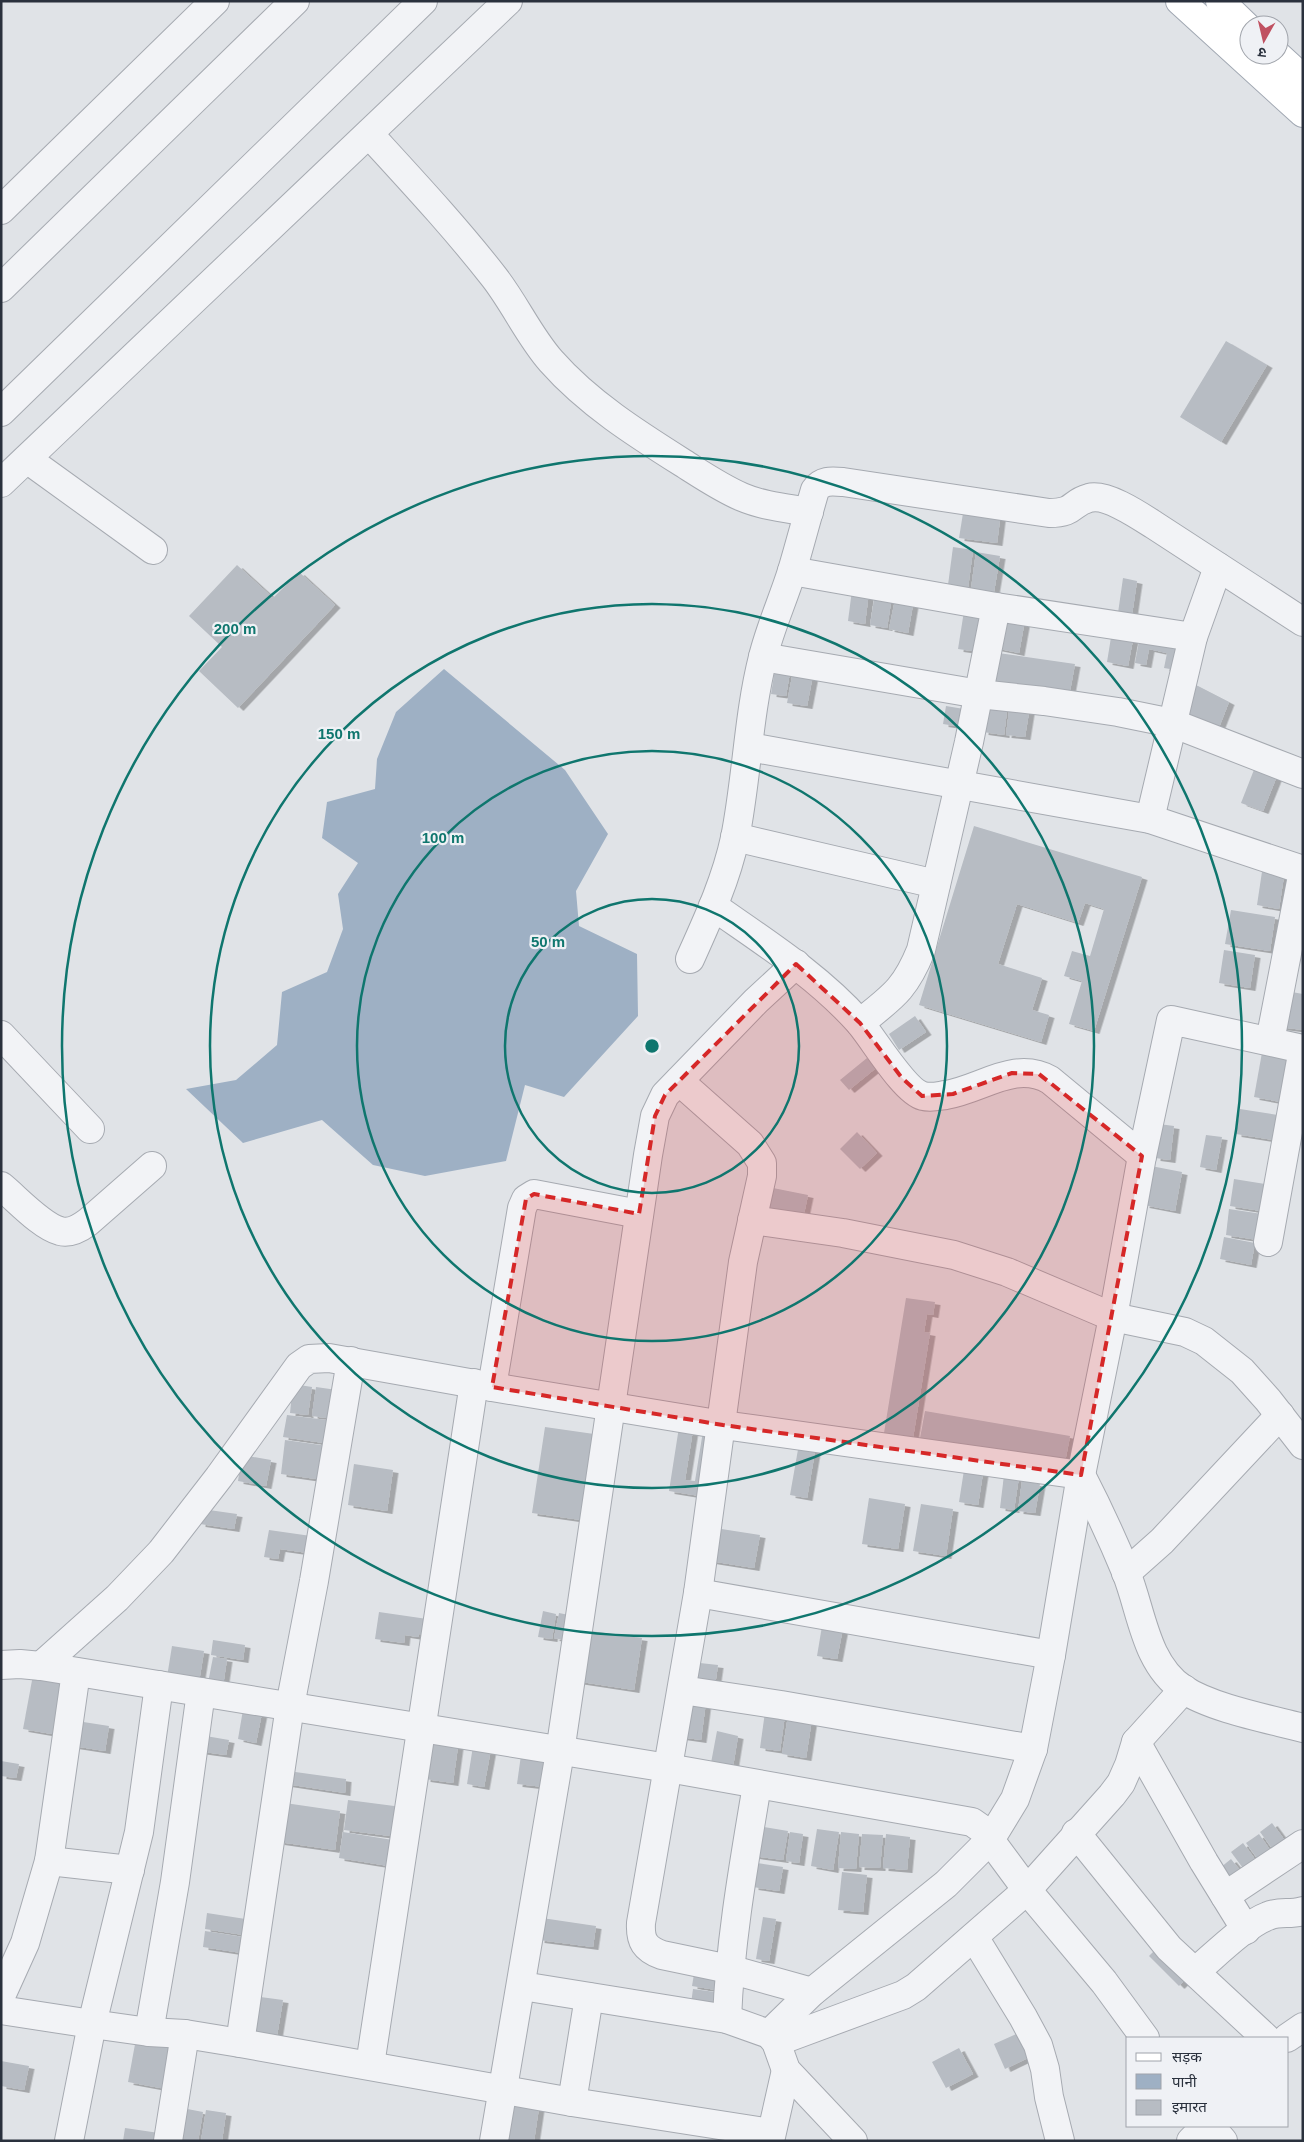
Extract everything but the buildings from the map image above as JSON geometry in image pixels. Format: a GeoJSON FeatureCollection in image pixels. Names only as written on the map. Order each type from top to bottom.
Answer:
{"type":"FeatureCollection","features":[{"type":"Feature","properties":{"kind":"main road"},"geometry":{"type":"LineString","coordinates":[[1180,1],[1303,114]]}},
{"type":"Feature","properties":{"kind":"main road"},"geometry":{"type":"LineString","coordinates":[[1220,1],[1239,19]]}},
{"type":"Feature","properties":{"kind":"main road"},"geometry":{"type":"LineString","coordinates":[[1288,65],[1303,79]]}},
{"type":"Feature","properties":{"kind":"street"},"geometry":{"type":"LineString","coordinates":[[1,210],[215,1]]}},
{"type":"Feature","properties":{"kind":"street"},"geometry":{"type":"LineString","coordinates":[[1,288],[295,1]]}},
{"type":"Feature","properties":{"kind":"street"},"geometry":{"type":"LineString","coordinates":[[1,412],[422,1]]}},
{"type":"Feature","properties":{"kind":"street"},"geometry":{"type":"LineString","coordinates":[[1,483],[508,1]]}},
{"type":"Feature","properties":{"kind":"street"},"geometry":{"type":"LineString","coordinates":[[369,134],[447,220],[488,270],[515,307],[532,337],[567,378],[640,436],[716,483],[742,497],[764,504],[809,512]]}},
{"type":"Feature","properties":{"kind":"street"},"geometry":{"type":"LineString","coordinates":[[27,459],[153,550]]}},
{"type":"Feature","properties":{"kind":"street"},"geometry":{"type":"LineString","coordinates":[[690,959],[726,872],[735,837],[749,747],[753,704],[763,656],[792,571],[815,490],[820,484],[830,481],[1049,513],[1062,513],[1071,510],[1090,497],[1101,498],[1133,512],[1303,622]]}},
{"type":"Feature","properties":{"kind":"street"},"geometry":{"type":"LineString","coordinates":[[1150,819],[1193,637],[1218,567]]}},
{"type":"Feature","properties":{"kind":"street"},"geometry":{"type":"LineString","coordinates":[[792,571],[996,607],[1193,637]]}},
{"type":"Feature","properties":{"kind":"street"},"geometry":{"type":"LineString","coordinates":[[860,1023],[897,993],[913,969],[921,950],[930,918],[979,694],[996,607]]}},
{"type":"Feature","properties":{"kind":"street"},"geometry":{"type":"LineString","coordinates":[[763,656],[979,694],[1109,711],[1172,723],[1303,774]]}},
{"type":"Feature","properties":{"kind":"street"},"geometry":{"type":"LineString","coordinates":[[749,747],[1150,819],[1303,871],[1270,1041]]}},
{"type":"Feature","properties":{"kind":"street"},"geometry":{"type":"LineString","coordinates":[[735,837],[936,884]]}},
{"type":"Feature","properties":{"kind":"street"},"geometry":{"type":"LineString","coordinates":[[713,906],[796,964],[834,997],[860,1023],[897,1073],[922,1096],[934,1097],[953,1094],[1012,1073],[1027,1072],[1039,1074],[1050,1080],[1142,1156]]}},
{"type":"Feature","properties":{"kind":"street"},"geometry":{"type":"LineString","coordinates":[[494,2141],[522,1986],[560,1752],[655,1116],[665,1094],[756,1001],[796,964]]}},
{"type":"Feature","properties":{"kind":"street"},"geometry":{"type":"LineString","coordinates":[[772,2038],[812,1992],[946,1884],[990,1840],[1015,1799],[1033,1749],[1051,1655],[1081,1474],[1113,1317],[1142,1156],[1171,1020],[1303,1049],[1268,1242]]}},
{"type":"Feature","properties":{"kind":"street"},"geometry":{"type":"LineString","coordinates":[[1,1035],[90,1129]]}},
{"type":"Feature","properties":{"kind":"street"},"geometry":{"type":"LineString","coordinates":[[679,1081],[750,1144],[762,1163],[762,1176],[743,1262],[698,1593],[640,1923],[641,1938],[644,1946],[657,1953],[729,1969],[812,1992]]}},
{"type":"Feature","properties":{"kind":"street"},"geometry":{"type":"LineString","coordinates":[[1,1186],[45,1223],[58,1231],[66,1232],[79,1229],[152,1166]]}},
{"type":"Feature","properties":{"kind":"street"},"geometry":{"type":"LineString","coordinates":[[370,2065],[422,1728],[483,1385],[522,1208],[526,1199],[534,1194],[639,1214]]}},
{"type":"Feature","properties":{"kind":"street"},"geometry":{"type":"LineString","coordinates":[[752,1220],[843,1233],[954,1255],[1007,1272],[1113,1317],[1185,1332],[1204,1341],[1242,1372],[1280,1415],[1303,1445]]}},
{"type":"Feature","properties":{"kind":"street"},"geometry":{"type":"LineString","coordinates":[[41,1666],[118,1598],[161,1552],[219,1477],[299,1366],[309,1359],[329,1358],[351,1361],[722,1425],[1081,1474]]}},
{"type":"Feature","properties":{"kind":"street"},"geometry":{"type":"LineString","coordinates":[[240,2043],[290,1706],[316,1571],[351,1361]]}},
{"type":"Feature","properties":{"kind":"street"},"geometry":{"type":"LineString","coordinates":[[1126,1573],[1162,1541],[1280,1415]]}},
{"type":"Feature","properties":{"kind":"street"},"geometry":{"type":"LineString","coordinates":[[1081,1474],[1126,1573],[1153,1651],[1164,1672],[1184,1689],[1206,1701],[1303,1728]]}},
{"type":"Feature","properties":{"kind":"street"},"geometry":{"type":"LineString","coordinates":[[698,1593],[1051,1655]]}},
{"type":"Feature","properties":{"kind":"street"},"geometry":{"type":"LineString","coordinates":[[1,1664],[41,1666],[290,1706],[560,1752],[668,1768],[972,1822],[982,1829],[1027,1890],[1104,1982],[1144,2037]]}},
{"type":"Feature","properties":{"kind":"street"},"geometry":{"type":"LineString","coordinates":[[1,1996],[25,1943],[49,1861],[76,1672]]}},
{"type":"Feature","properties":{"kind":"street"},"geometry":{"type":"LineString","coordinates":[[69,2141],[92,2024],[139,1832],[159,1686]]}},
{"type":"Feature","properties":{"kind":"street"},"geometry":{"type":"LineString","coordinates":[[522,1986],[727,2019],[772,2038],[903,1994],[916,1988],[933,1974],[1027,1890],[1121,1783],[1136,1742],[1184,1689]]}},
{"type":"Feature","properties":{"kind":"street"},"geometry":{"type":"LineString","coordinates":[[682,1690],[781,1704],[1033,1749]]}},
{"type":"Feature","properties":{"kind":"street"},"geometry":{"type":"LineString","coordinates":[[149,2032],[175,1882],[201,1692]]}},
{"type":"Feature","properties":{"kind":"street"},"geometry":{"type":"LineString","coordinates":[[1136,1742],[1246,1930]]}},
{"type":"Feature","properties":{"kind":"street"},"geometry":{"type":"LineString","coordinates":[[727,2019],[729,1969],[757,1785]]}},
{"type":"Feature","properties":{"kind":"street"},"geometry":{"type":"LineString","coordinates":[[1076,1833],[1169,1948],[1265,2037]]}},
{"type":"Feature","properties":{"kind":"street"},"geometry":{"type":"LineString","coordinates":[[1225,1896],[1303,1844]]}},
{"type":"Feature","properties":{"kind":"street"},"geometry":{"type":"LineString","coordinates":[[49,1861],[130,1870]]}},
{"type":"Feature","properties":{"kind":"street"},"geometry":{"type":"LineString","coordinates":[[1196,1971],[1246,1930],[1267,1916],[1277,1913],[1292,1914],[1303,1911]]}},
{"type":"Feature","properties":{"kind":"street"},"geometry":{"type":"LineString","coordinates":[[974,1937],[1038,2045],[1060,2141]]}},
{"type":"Feature","properties":{"kind":"street"},"geometry":{"type":"LineString","coordinates":[[572,2102],[590,1997]]}},
{"type":"Feature","properties":{"kind":"street"},"geometry":{"type":"LineString","coordinates":[[1,2010],[149,2032],[185,2034],[240,2043],[771,2137],[786,2070]]}},
{"type":"Feature","properties":{"kind":"street"},"geometry":{"type":"LineString","coordinates":[[1289,2037],[1303,2027]]}},
{"type":"Feature","properties":{"kind":"street"},"geometry":{"type":"LineString","coordinates":[[168,2141],[185,2034]]}},
{"type":"Feature","properties":{"kind":"street"},"geometry":{"type":"LineString","coordinates":[[772,2038],[786,2070],[853,2141]]}},
{"type":"Feature","properties":{"kind":"street"},"geometry":{"type":"LineString","coordinates":[[1190,2141],[1207,2127]]}},
{"type":"Feature","properties":{"kind":"street"},"geometry":{"type":"LineString","coordinates":[[1209,2127],[1223,2141]]}},
{"type":"Feature","properties":{"kind":"highlighted area"},"geometry":{"type":"Polygon","coordinates":[[[796,964],[860,1023],[902,1078],[922,1096],[953,1094],[1012,1073],[1039,1074],[1142,1156],[1081,1475],[723,1425],[492,1387],[526,1199],[534,1194],[639,1214],[655,1116],[665,1095],[796,964]]]}},
{"type":"Feature","properties":{"kind":"water"},"geometry":{"type":"Polygon","coordinates":[[[444,669],[565,770],[608,834],[576,891],[579,926],[637,954],[638,1016],[564,1097],[525,1085],[506,1161],[425,1176],[373,1165],[322,1120],[243,1143],[186,1089],[236,1080],[277,1045],[282,992],[327,972],[343,929],[338,894],[358,863],[322,838],[327,802],[375,789],[377,759],[396,712],[444,669]]]}}]}
